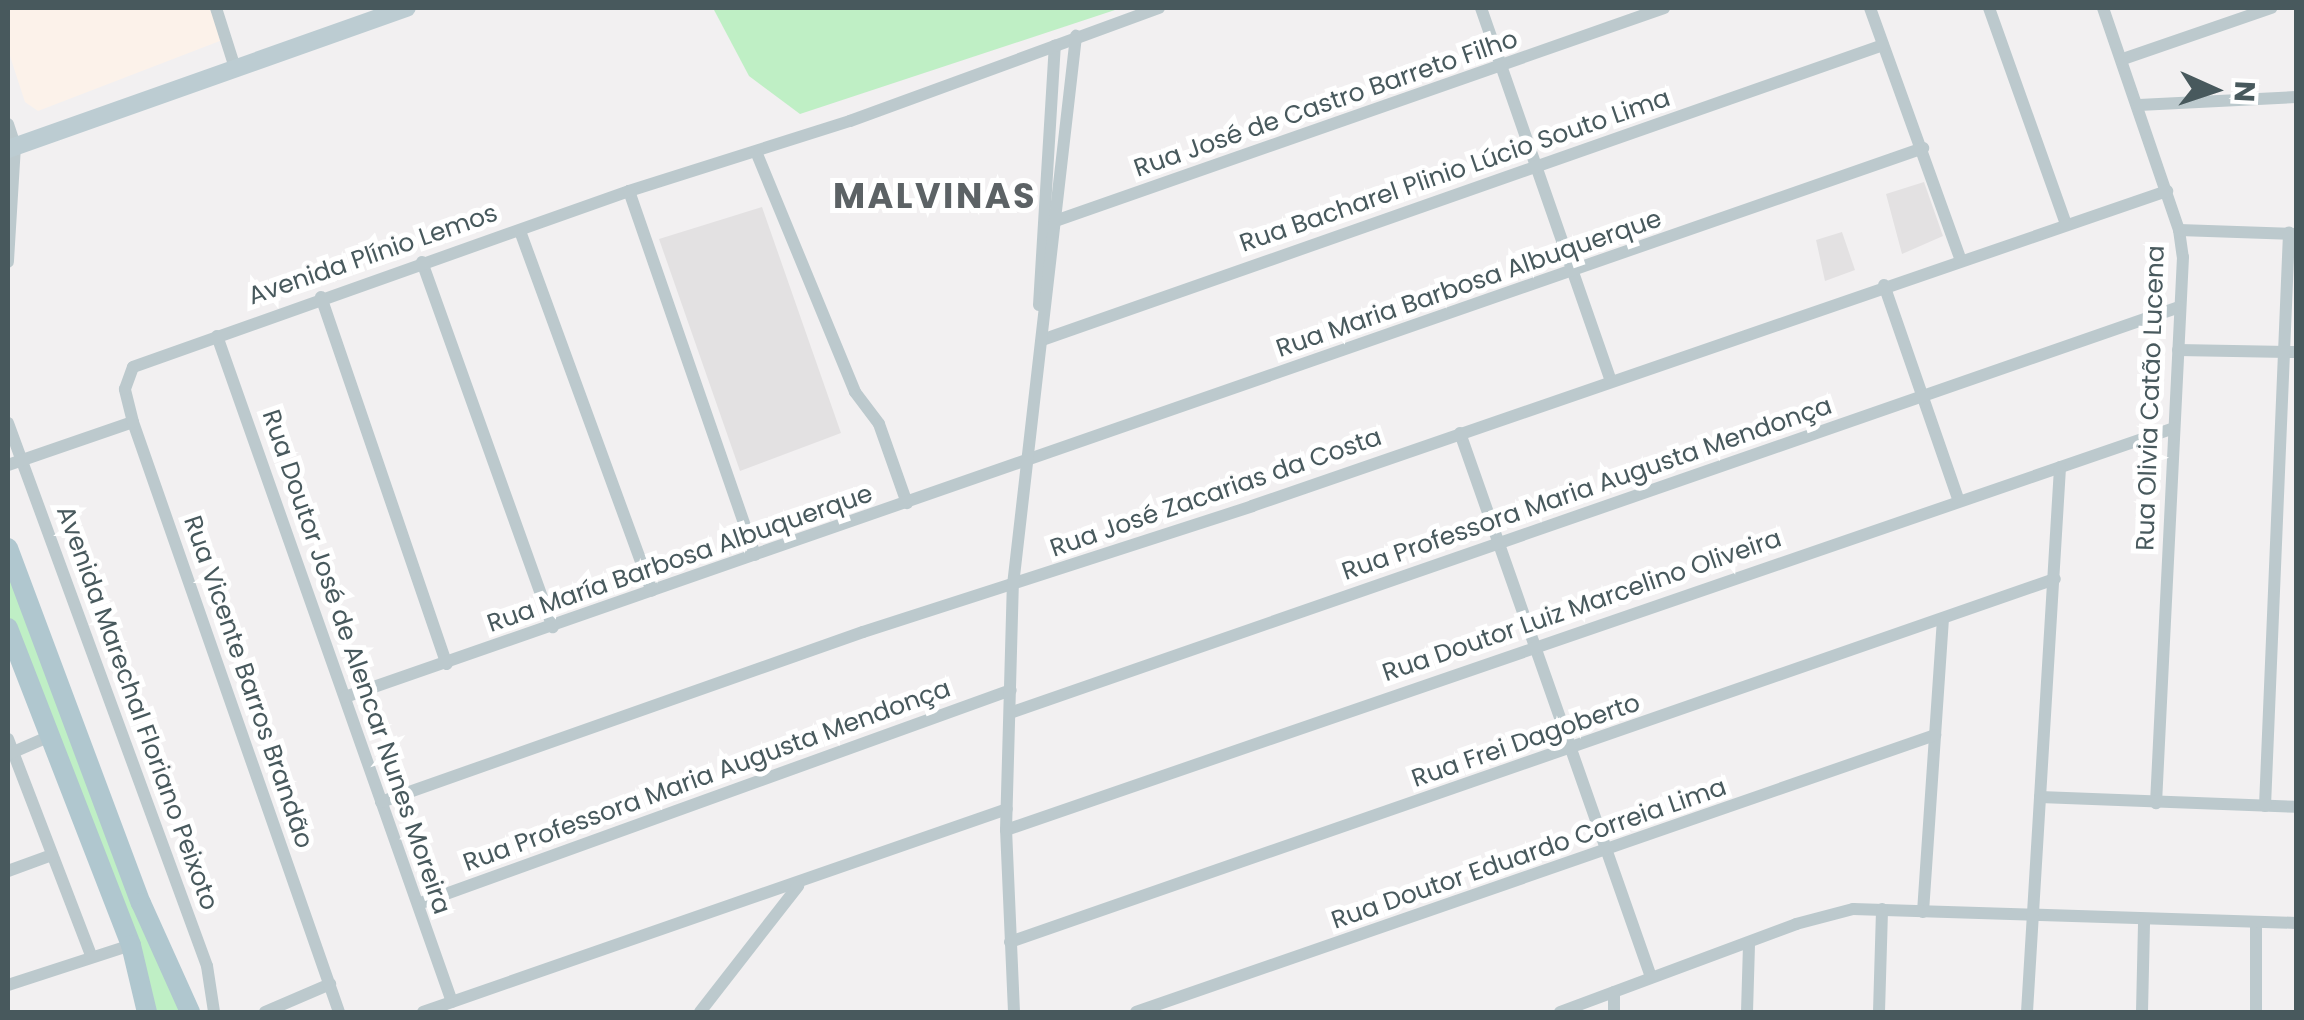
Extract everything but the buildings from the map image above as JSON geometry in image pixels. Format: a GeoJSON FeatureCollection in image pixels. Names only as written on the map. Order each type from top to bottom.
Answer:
{"type":"FeatureCollection","features":[{"type":"Feature","properties":{"kind":"main road"},"geometry":{"type":"LineString","coordinates":[[11,148],[406,8]]}},
{"type":"Feature","properties":{"kind":"main road"},"geometry":{"type":"LineString","coordinates":[[8,548],[141,904],[190,1012]]}},
{"type":"Feature","properties":{"kind":"main road"},"geometry":{"type":"LineString","coordinates":[[8,628],[131,944],[147,1012]]}},
{"type":"Feature","properties":{"kind":"street"},"geometry":{"type":"LineString","coordinates":[[216,8],[235,68]]}},
{"type":"Feature","properties":{"kind":"street","name":"Avenida Plínio Lemos"},"geometry":{"type":"LineString","coordinates":[[133,367],[628,191],[757,154],[1158,8]]}},
{"type":"Feature","properties":{"kind":"street"},"geometry":{"type":"LineString","coordinates":[[1481,8],[1570,273],[1612,381]]}},
{"type":"Feature","properties":{"kind":"street","name":"Rua José de Castro Barreto Filho"},"geometry":{"type":"LineString","coordinates":[[1058,220],[1502,69],[1664,8]]}},
{"type":"Feature","properties":{"kind":"street"},"geometry":{"type":"LineString","coordinates":[[1870,8],[1960,258]]}},
{"type":"Feature","properties":{"kind":"street"},"geometry":{"type":"LineString","coordinates":[[1989,8],[2064,222]]}},
{"type":"Feature","properties":{"kind":"street","name":"Rua Olivia Catão Lucena"},"geometry":{"type":"LineString","coordinates":[[2103,8],[2180,230],[2180,307],[2156,804]]}},
{"type":"Feature","properties":{"kind":"street"},"geometry":{"type":"LineString","coordinates":[[2122,59],[2271,8]]}},
{"type":"Feature","properties":{"kind":"street"},"geometry":{"type":"LineString","coordinates":[[1014,1012],[1006,830],[1014,586],[1076,36]]}},
{"type":"Feature","properties":{"kind":"street"},"geometry":{"type":"LineString","coordinates":[[1029,462],[1055,44]]}},
{"type":"Feature","properties":{"kind":"street","name":"Rua Bacharel Plinio Lúcio Souto Lima"},"geometry":{"type":"LineString","coordinates":[[1042,340],[1883,45]]}},
{"type":"Feature","properties":{"kind":"street"},"geometry":{"type":"LineString","coordinates":[[2139,105],[2296,97]]}},
{"type":"Feature","properties":{"kind":"street"},"geometry":{"type":"LineString","coordinates":[[8,124],[8,262]]}},
{"type":"Feature","properties":{"kind":"street","name":"Rua Maria Barbosa Albuquerque"},"geometry":{"type":"LineString","coordinates":[[1029,462],[1923,148]]}},
{"type":"Feature","properties":{"kind":"street"},"geometry":{"type":"LineString","coordinates":[[757,154],[855,392],[880,424],[908,503]]}},
{"type":"Feature","properties":{"kind":"street"},"geometry":{"type":"LineString","coordinates":[[628,191],[755,554]]}},
{"type":"Feature","properties":{"kind":"street","name":"Rua José Zacarias da Costa"},"geometry":{"type":"LineString","coordinates":[[381,802],[863,632],[1014,586],[2064,222],[2166,191]]}},
{"type":"Feature","properties":{"kind":"street"},"geometry":{"type":"LineString","coordinates":[[2180,230],[2293,234],[2264,806]]}},
{"type":"Feature","properties":{"kind":"street"},"geometry":{"type":"LineString","coordinates":[[520,231],[652,590]]}},
{"type":"Feature","properties":{"kind":"street"},"geometry":{"type":"LineString","coordinates":[[422,262],[553,627]]}},
{"type":"Feature","properties":{"kind":"street"},"geometry":{"type":"LineString","coordinates":[[1884,284],[1958,499]]}},
{"type":"Feature","properties":{"kind":"street"},"geometry":{"type":"LineString","coordinates":[[321,297],[446,664]]}},
{"type":"Feature","properties":{"kind":"street","name":"Rua Professora Maria Augusta Mendonça"},"geometry":{"type":"LineString","coordinates":[[1010,713],[2180,307]]}},
{"type":"Feature","properties":{"kind":"street","name":"Rua Doutor José de Alencar Nunes Moreira"},"geometry":{"type":"LineString","coordinates":[[217,336],[452,1002]]}},
{"type":"Feature","properties":{"kind":"street"},"geometry":{"type":"LineString","coordinates":[[2178,350],[2290,352]]}},
{"type":"Feature","properties":{"kind":"street","name":"Rua Vicente Barros Brandão"},"geometry":{"type":"LineString","coordinates":[[133,367],[125,389],[133,422],[339,1012]]}},
{"type":"Feature","properties":{"kind":"street"},"geometry":{"type":"LineString","coordinates":[[13,463],[133,422]]}},
{"type":"Feature","properties":{"kind":"street","name":"Avenida Marechal Floriano Peixoto"},"geometry":{"type":"LineString","coordinates":[[8,423],[13,463],[207,966],[214,1012]]}},
{"type":"Feature","properties":{"kind":"street","name":"Rua Doutor Luiz Marcelino Oliveira"},"geometry":{"type":"LineString","coordinates":[[1006,830],[1533,650],[1958,499],[2174,428]]}},
{"type":"Feature","properties":{"kind":"street"},"geometry":{"type":"LineString","coordinates":[[1460,434],[1496,546],[1651,976]]}},
{"type":"Feature","properties":{"kind":"street","name":"Rua María Barbosa Albuquerque"},"geometry":{"type":"LineString","coordinates":[[345,697],[1029,462]]}},
{"type":"Feature","properties":{"kind":"street"},"geometry":{"type":"LineString","coordinates":[[2027,1012],[2060,467]]}},
{"type":"Feature","properties":{"kind":"street","name":"Rua Frei Dagoberto"},"geometry":{"type":"LineString","coordinates":[[1010,942],[1569,752],[2055,578]]}},
{"type":"Feature","properties":{"kind":"street"},"geometry":{"type":"LineString","coordinates":[[1923,912],[1943,619]]}},
{"type":"Feature","properties":{"kind":"street","name":"Rua Professora Maria Augusta Mendonça"},"geometry":{"type":"LineString","coordinates":[[418,904],[1010,690]]}},
{"type":"Feature","properties":{"kind":"street","name":"Rua Doutor Eduardo Correia Lima"},"geometry":{"type":"LineString","coordinates":[[1136,1012],[1935,735]]}},
{"type":"Feature","properties":{"kind":"street"},"geometry":{"type":"LineString","coordinates":[[48,737],[9,748],[91,956]]}},
{"type":"Feature","properties":{"kind":"street"},"geometry":{"type":"LineString","coordinates":[[2040,797],[2296,808]]}},
{"type":"Feature","properties":{"kind":"street"},"geometry":{"type":"LineString","coordinates":[[422,1012],[1007,809]]}},
{"type":"Feature","properties":{"kind":"street"},"geometry":{"type":"LineString","coordinates":[[8,870],[52,855]]}},
{"type":"Feature","properties":{"kind":"street"},"geometry":{"type":"LineString","coordinates":[[700,1012],[800,884]]}},
{"type":"Feature","properties":{"kind":"street"},"geometry":{"type":"LineString","coordinates":[[1880,1012],[1882,909]]}},
{"type":"Feature","properties":{"kind":"street"},"geometry":{"type":"LineString","coordinates":[[1560,1012],[1830,912],[1882,909],[2144,922],[2296,923]]}},
{"type":"Feature","properties":{"kind":"street"},"geometry":{"type":"LineString","coordinates":[[2142,1012],[2144,922]]}},
{"type":"Feature","properties":{"kind":"street"},"geometry":{"type":"LineString","coordinates":[[2256,922],[2256,1012]]}},
{"type":"Feature","properties":{"kind":"street"},"geometry":{"type":"LineString","coordinates":[[1747,1012],[1749,943]]}},
{"type":"Feature","properties":{"kind":"street"},"geometry":{"type":"LineString","coordinates":[[8,985],[131,944]]}},
{"type":"Feature","properties":{"kind":"street"},"geometry":{"type":"LineString","coordinates":[[266,1012],[330,984]]}},
{"type":"Feature","properties":{"kind":"street"},"geometry":{"type":"LineString","coordinates":[[1614,992],[1614,1012]]}},
{"type":"Feature","properties":{"kind":"shaded area"},"geometry":{"type":"Polygon","coordinates":[[[8,8],[219,8],[225,39],[38,111],[25,102],[8,50],[8,8]]]}},
{"type":"Feature","properties":{"kind":"shaded area"},"geometry":{"type":"Polygon","coordinates":[[[1924,182],[1943,236],[1902,254],[1886,194],[1924,182]]]}},
{"type":"Feature","properties":{"kind":"shaded area"},"geometry":{"type":"Polygon","coordinates":[[[762,207],[841,433],[740,471],[659,239],[762,207]]]}},
{"type":"Feature","properties":{"kind":"shaded area"},"geometry":{"type":"Polygon","coordinates":[[[1842,232],[1855,270],[1825,281],[1816,240],[1842,232]]]}},
{"type":"Feature","properties":{"kind":"green space"},"geometry":{"type":"Polygon","coordinates":[[[713,8],[1121,8],[800,114],[749,76],[713,8]]]}},
{"type":"Feature","properties":{"kind":"green space"},"geometry":{"type":"Polygon","coordinates":[[[8,553],[186,1012],[152,1012],[8,617],[8,553]]]}},
{"type":"Feature","properties":{"kind":"district","name":"MALVINAS"},"geometry":{"type":"Point","coordinates":[935,196]}}]}
